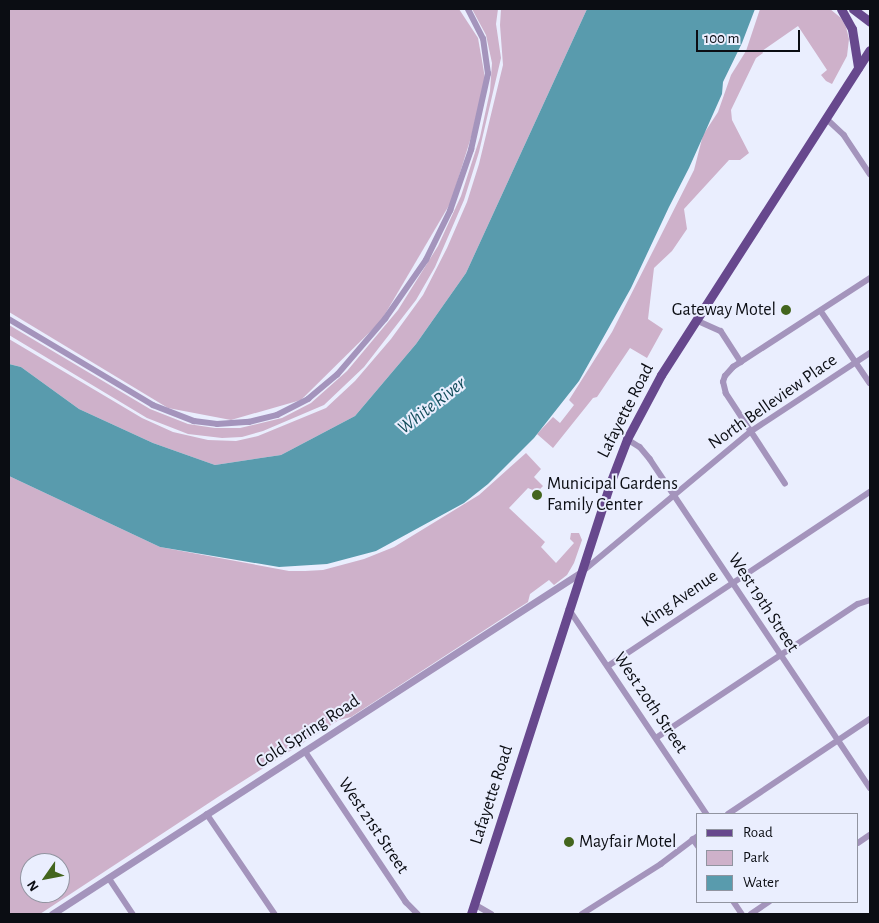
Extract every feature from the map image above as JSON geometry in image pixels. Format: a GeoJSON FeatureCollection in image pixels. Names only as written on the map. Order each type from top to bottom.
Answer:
{"type":"FeatureCollection","features":[{"type":"Feature","properties":{"kind":"main road"},"geometry":{"type":"LineString","coordinates":[[841,9],[852,29],[858,68],[870,63]]}},
{"type":"Feature","properties":{"kind":"main road"},"geometry":{"type":"LineString","coordinates":[[852,9],[870,22]]}},
{"type":"Feature","properties":{"kind":"main road","name":"Lafayette Road"},"geometry":{"type":"LineString","coordinates":[[471,914],[608,486],[627,439],[656,383],[870,50]]}},
{"type":"Feature","properties":{"kind":"street"},"geometry":{"type":"LineString","coordinates":[[9,319],[170,414],[217,424],[249,422],[274,416],[300,404],[334,378],[386,318],[412,282],[435,243],[457,194],[471,150],[487,84],[487,55],[481,32],[468,9]]}},
{"type":"Feature","properties":{"kind":"street"},"geometry":{"type":"LineString","coordinates":[[826,118],[844,134],[870,174]]}},
{"type":"Feature","properties":{"kind":"street"},"geometry":{"type":"LineString","coordinates":[[785,484],[726,394],[723,387],[725,376],[741,362],[870,278]]}},
{"type":"Feature","properties":{"kind":"street"},"geometry":{"type":"LineString","coordinates":[[821,311],[870,383]]}},
{"type":"Feature","properties":{"kind":"street"},"geometry":{"type":"LineString","coordinates":[[696,320],[721,332],[741,362]]}},
{"type":"Feature","properties":{"kind":"street","name":"North Belleview Place"},"geometry":{"type":"LineString","coordinates":[[580,573],[750,432],[870,353]]}},
{"type":"Feature","properties":{"kind":"street","name":"West 19th Street"},"geometry":{"type":"LineString","coordinates":[[627,439],[643,450],[870,788]]}},
{"type":"Feature","properties":{"kind":"street","name":"King Avenue"},"geometry":{"type":"LineString","coordinates":[[608,666],[731,582],[870,492]]}},
{"type":"Feature","properties":{"kind":"street","name":"Cold Spring Road"},"geometry":{"type":"LineString","coordinates":[[52,914],[580,573]]}},
{"type":"Feature","properties":{"kind":"street"},"geometry":{"type":"LineString","coordinates":[[656,738],[858,604],[870,600]]}},
{"type":"Feature","properties":{"kind":"street","name":"West 20th Street"},"geometry":{"type":"LineString","coordinates":[[569,609],[706,813]]}},
{"type":"Feature","properties":{"kind":"street"},"geometry":{"type":"LineString","coordinates":[[730,813],[870,719]]}},
{"type":"Feature","properties":{"kind":"street","name":"West 21st Street"},"geometry":{"type":"LineString","coordinates":[[306,751],[406,902],[418,914]]}},
{"type":"Feature","properties":{"kind":"street"},"geometry":{"type":"LineString","coordinates":[[207,814],[275,914]]}},
{"type":"Feature","properties":{"kind":"street"},"geometry":{"type":"LineString","coordinates":[[859,842],[870,834]]}},
{"type":"Feature","properties":{"kind":"street"},"geometry":{"type":"LineString","coordinates":[[582,914],[661,864],[696,838]]}},
{"type":"Feature","properties":{"kind":"street"},"geometry":{"type":"LineString","coordinates":[[109,878],[134,914]]}},
{"type":"Feature","properties":{"kind":"street"},"geometry":{"type":"LineString","coordinates":[[735,903],[742,914]]}},
{"type":"Feature","properties":{"kind":"street"},"geometry":{"type":"LineString","coordinates":[[751,914],[768,903]]}},
{"type":"Feature","properties":{"kind":"street"},"geometry":{"type":"LineString","coordinates":[[474,904],[490,914]]}},
{"type":"Feature","properties":{"kind":"green space"},"geometry":{"type":"Polygon","coordinates":[[[9,9],[459,9],[478,38],[485,78],[472,134],[451,202],[381,321],[301,400],[231,420],[168,408],[9,312],[9,9]]]}},
{"type":"Feature","properties":{"kind":"green space"},"geometry":{"type":"Polygon","coordinates":[[[472,9],[498,9],[496,24],[501,58],[479,152],[464,200],[435,267],[416,300],[364,367],[324,405],[263,431],[242,437],[222,438],[188,434],[147,418],[9,335],[9,325],[150,409],[188,424],[215,428],[240,428],[282,418],[311,403],[347,371],[398,310],[438,246],[461,196],[480,137],[490,91],[492,63],[486,35],[472,9]]]}},
{"type":"Feature","properties":{"kind":"green space"},"geometry":{"type":"Polygon","coordinates":[[[501,9],[587,9],[466,273],[416,344],[355,416],[281,455],[215,465],[153,443],[79,409],[21,367],[9,364],[9,339],[142,418],[173,432],[208,440],[236,441],[258,436],[326,408],[355,381],[391,339],[423,295],[447,248],[467,202],[479,164],[503,65],[500,25],[501,9]]]}},
{"type":"Feature","properties":{"kind":"green space"},"geometry":{"type":"Polygon","coordinates":[[[760,9],[830,9],[841,18],[846,27],[849,39],[847,56],[832,84],[826,81],[821,75],[827,70],[798,26],[762,51],[763,53],[756,58],[731,110],[732,120],[749,153],[740,160],[729,160],[684,209],[687,229],[672,251],[654,268],[648,319],[663,329],[647,358],[630,348],[597,397],[593,398],[553,448],[537,434],[553,417],[560,423],[574,405],[569,400],[612,332],[694,170],[703,135],[718,112],[731,75],[746,51],[760,9]]]}},
{"type":"Feature","properties":{"kind":"green space"},"geometry":{"type":"Polygon","coordinates":[[[526,453],[541,469],[534,477],[543,486],[537,492],[528,488],[509,508],[545,542],[541,547],[556,563],[574,543],[570,539],[571,533],[579,533],[582,540],[574,563],[567,575],[554,585],[549,580],[530,594],[528,602],[351,717],[339,720],[221,795],[70,894],[70,853],[20,853],[20,903],[57,903],[40,914],[9,914],[9,476],[160,547],[289,571],[323,570],[364,559],[394,547],[479,495],[526,453]]]}},
{"type":"Feature","properties":{"kind":"water","name":"White River"},"geometry":{"type":"Polygon","coordinates":[[[587,9],[755,9],[742,43],[723,82],[722,94],[689,168],[631,288],[579,381],[534,438],[488,484],[464,503],[376,551],[327,564],[279,567],[160,547],[9,476],[9,364],[21,367],[79,409],[153,443],[215,465],[281,455],[355,416],[416,344],[466,273],[587,9]]]}},
{"type":"Feature","properties":{"kind":"place","name":"Gateway Motel"},"geometry":{"type":"Point","coordinates":[786,310]}},
{"type":"Feature","properties":{"kind":"place","name":"Municipal Gardens Family Center"},"geometry":{"type":"Point","coordinates":[537,495]}},
{"type":"Feature","properties":{"kind":"place","name":"Mayfair Motel"},"geometry":{"type":"Point","coordinates":[569,842]}}]}
